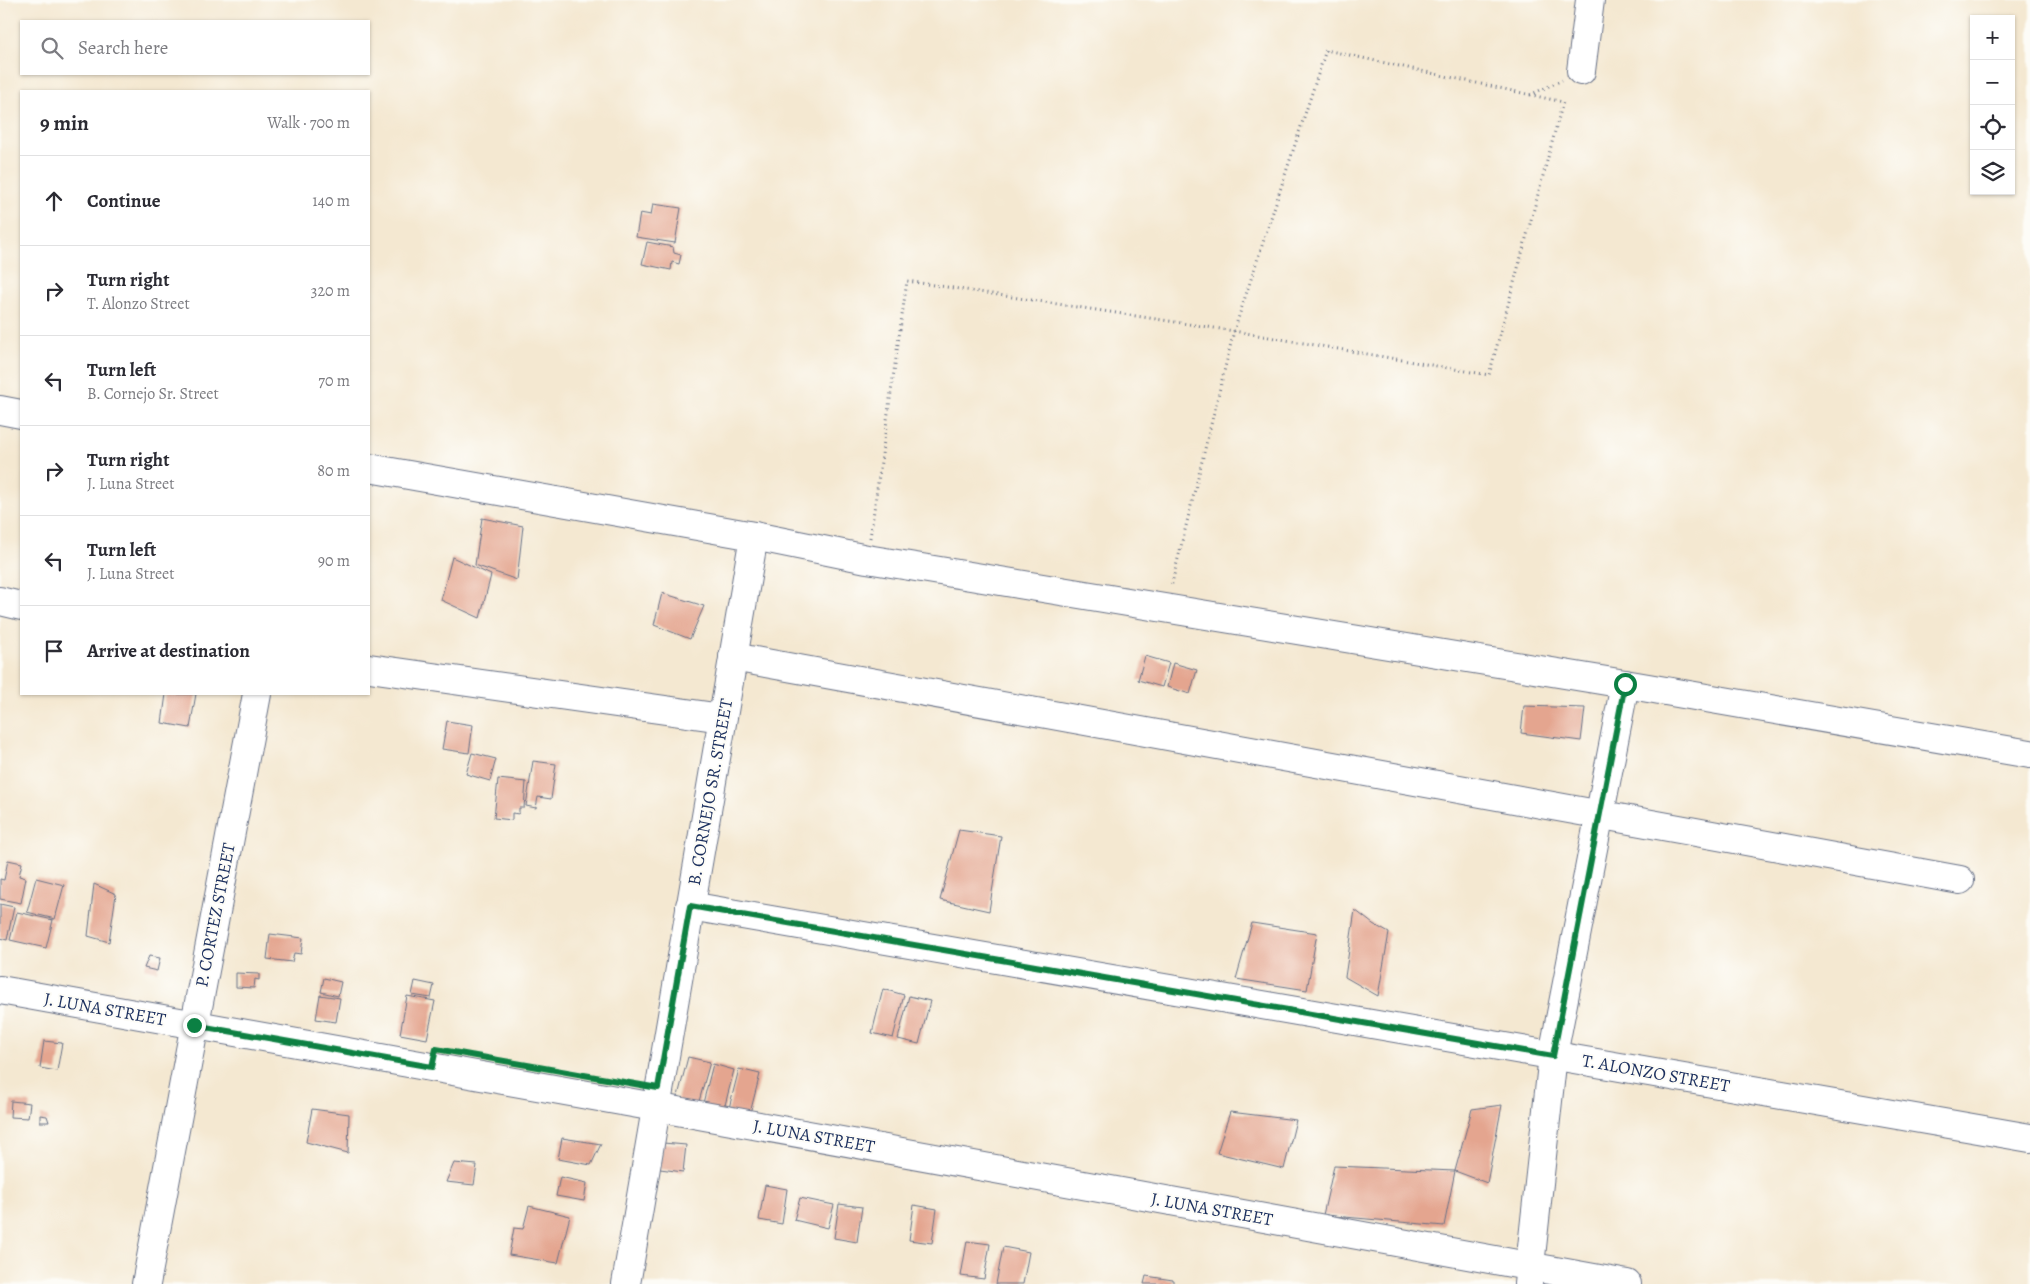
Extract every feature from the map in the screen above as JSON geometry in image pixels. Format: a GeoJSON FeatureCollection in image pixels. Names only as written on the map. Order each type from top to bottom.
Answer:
{"type":"FeatureCollection","features":[{"type":"Feature","properties":{"kind":"street"},"geometry":{"type":"LineString","coordinates":[[1581,71],[1590,0]]}},
{"type":"Feature","properties":{"kind":"street"},"geometry":{"type":"LineString","coordinates":[[0,410],[20,414]]}},
{"type":"Feature","properties":{"kind":"street"},"geometry":{"type":"LineString","coordinates":[[370,468],[754,536],[867,558],[1625,684],[2030,754]]}},
{"type":"Feature","properties":{"kind":"street","name":"B. CORNEJO SR. STREET"},"geometry":{"type":"LineString","coordinates":[[626,1284],[754,536]]}},
{"type":"Feature","properties":{"kind":"street"},"geometry":{"type":"LineString","coordinates":[[0,602],[20,606]]}},
{"type":"Feature","properties":{"kind":"street"},"geometry":{"type":"LineString","coordinates":[[732,657],[1960,880]]}},
{"type":"Feature","properties":{"kind":"street"},"geometry":{"type":"LineString","coordinates":[[370,668],[722,718]]}},
{"type":"Feature","properties":{"kind":"street"},"geometry":{"type":"LineString","coordinates":[[1530,1275],[1553,1056],[1625,684]]}},
{"type":"Feature","properties":{"kind":"street","name":"P. CORTEZ STREET"},"geometry":{"type":"LineString","coordinates":[[146,1284],[257,695]]}},
{"type":"Feature","properties":{"kind":"street","name":"T. ALONZO STREET"},"geometry":{"type":"LineString","coordinates":[[690,906],[2030,1138]]}},
{"type":"Feature","properties":{"kind":"street","name":"J. LUNA STREET"},"geometry":{"type":"LineString","coordinates":[[0,972],[62,992],[657,1098],[1530,1275],[1627,1284]]}},
{"type":"Feature","properties":{"kind":"street","name":"J. LUNA STREET"},"geometry":{"type":"LineString","coordinates":[[0,990],[62,992]]}},
{"type":"Feature","properties":{"kind":"path"},"geometry":{"type":"LineString","coordinates":[[867,558],[907,281],[1234,331],[1489,375],[1562,102],[1326,50],[1234,331],[1165,608]]}},
{"type":"Feature","properties":{"kind":"path"},"geometry":{"type":"LineString","coordinates":[[1530,95],[1581,71]]}},
{"type":"Feature","properties":{"kind":"building"},"geometry":{"type":"Polygon","coordinates":[[[653,204],[681,208],[675,243],[636,237],[640,213],[651,215],[653,204]]]}},
{"type":"Feature","properties":{"kind":"building"},"geometry":{"type":"Polygon","coordinates":[[[647,242],[673,247],[674,253],[681,255],[679,264],[672,262],[671,270],[642,264],[647,242]]]}},
{"type":"Feature","properties":{"kind":"building"},"geometry":{"type":"Polygon","coordinates":[[[482,518],[523,526],[517,580],[475,565],[482,518]]]}},
{"type":"Feature","properties":{"kind":"building"},"geometry":{"type":"Polygon","coordinates":[[[452,557],[491,575],[480,618],[441,600],[452,557]]]}},
{"type":"Feature","properties":{"kind":"building"},"geometry":{"type":"Polygon","coordinates":[[[662,593],[704,606],[690,639],[654,625],[662,593]]]}},
{"type":"Feature","properties":{"kind":"building"},"geometry":{"type":"Polygon","coordinates":[[[1145,656],[1169,663],[1162,687],[1138,680],[1145,656]]]}},
{"type":"Feature","properties":{"kind":"building"},"geometry":{"type":"Polygon","coordinates":[[[1173,663],[1197,670],[1190,694],[1167,687],[1173,663]]]}},
{"type":"Feature","properties":{"kind":"building"},"geometry":{"type":"Polygon","coordinates":[[[166,695],[196,695],[190,728],[162,723],[166,695]]]}},
{"type":"Feature","properties":{"kind":"building"},"geometry":{"type":"Polygon","coordinates":[[[1524,706],[1585,708],[1581,741],[1521,733],[1524,706]]]}},
{"type":"Feature","properties":{"kind":"building"},"geometry":{"type":"Polygon","coordinates":[[[447,721],[473,725],[469,753],[442,749],[447,721]]]}},
{"type":"Feature","properties":{"kind":"building"},"geometry":{"type":"Polygon","coordinates":[[[472,753],[496,759],[490,781],[466,774],[472,753]]]}},
{"type":"Feature","properties":{"kind":"building"},"geometry":{"type":"Polygon","coordinates":[[[533,761],[556,764],[551,799],[538,797],[536,808],[526,806],[533,761]]]}},
{"type":"Feature","properties":{"kind":"building"},"geometry":{"type":"Polygon","coordinates":[[[498,779],[526,782],[524,808],[519,808],[519,814],[512,813],[512,820],[494,818],[498,779]]]}},
{"type":"Feature","properties":{"kind":"building"},"geometry":{"type":"Polygon","coordinates":[[[959,830],[1001,836],[989,911],[940,900],[959,830]]]}},
{"type":"Feature","properties":{"kind":"building"},"geometry":{"type":"Polygon","coordinates":[[[8,860],[22,863],[19,876],[26,878],[21,903],[0,899],[0,879],[4,880],[8,860]]]}},
{"type":"Feature","properties":{"kind":"building"},"geometry":{"type":"Polygon","coordinates":[[[36,878],[64,885],[55,919],[27,912],[36,878]]]}},
{"type":"Feature","properties":{"kind":"building"},"geometry":{"type":"Polygon","coordinates":[[[94,884],[116,894],[109,942],[88,936],[94,884]]]}},
{"type":"Feature","properties":{"kind":"building"},"geometry":{"type":"Polygon","coordinates":[[[0,904],[14,907],[7,940],[0,938],[0,904]]]}},
{"type":"Feature","properties":{"kind":"building"},"geometry":{"type":"Polygon","coordinates":[[[1355,910],[1373,924],[1389,933],[1378,996],[1345,977],[1355,910]]]}},
{"type":"Feature","properties":{"kind":"building"},"geometry":{"type":"Polygon","coordinates":[[[17,912],[53,920],[46,948],[10,940],[17,912]]]}},
{"type":"Feature","properties":{"kind":"building"},"geometry":{"type":"Polygon","coordinates":[[[1252,923],[1317,933],[1307,990],[1236,979],[1252,923]]]}},
{"type":"Feature","properties":{"kind":"building"},"geometry":{"type":"Polygon","coordinates":[[[270,934],[303,938],[301,954],[294,953],[292,962],[267,959],[270,934]]]}},
{"type":"Feature","properties":{"kind":"building"},"geometry":{"type":"Polygon","coordinates":[[[149,956],[160,958],[157,971],[144,968],[149,956]]]}},
{"type":"Feature","properties":{"kind":"building"},"geometry":{"type":"Polygon","coordinates":[[[236,973],[259,974],[259,980],[255,979],[254,988],[236,987],[236,973]]]}},
{"type":"Feature","properties":{"kind":"building"},"geometry":{"type":"Polygon","coordinates":[[[324,978],[341,982],[338,996],[321,992],[324,978]]]}},
{"type":"Feature","properties":{"kind":"building"},"geometry":{"type":"Polygon","coordinates":[[[415,981],[434,985],[431,998],[412,995],[415,981]]]}},
{"type":"Feature","properties":{"kind":"building"},"geometry":{"type":"Polygon","coordinates":[[[883,989],[904,995],[893,1038],[872,1033],[883,989]]]}},
{"type":"Feature","properties":{"kind":"building"},"geometry":{"type":"Polygon","coordinates":[[[320,995],[340,998],[336,1022],[316,1019],[320,995]]]}},
{"type":"Feature","properties":{"kind":"building"},"geometry":{"type":"Polygon","coordinates":[[[407,996],[435,1001],[427,1039],[400,1034],[407,996]]]}},
{"type":"Feature","properties":{"kind":"building"},"geometry":{"type":"Polygon","coordinates":[[[909,996],[930,1001],[919,1044],[898,1039],[909,996]]]}},
{"type":"Feature","properties":{"kind":"building"},"geometry":{"type":"Polygon","coordinates":[[[44,1041],[62,1043],[57,1071],[40,1068],[44,1041]]]}},
{"type":"Feature","properties":{"kind":"building"},"geometry":{"type":"Polygon","coordinates":[[[688,1057],[710,1062],[698,1105],[677,1100],[688,1057]]]}},
{"type":"Feature","properties":{"kind":"building"},"geometry":{"type":"Polygon","coordinates":[[[713,1064],[734,1070],[723,1113],[702,1107],[713,1064]]]}},
{"type":"Feature","properties":{"kind":"building"},"geometry":{"type":"Polygon","coordinates":[[[739,1069],[760,1074],[749,1117],[728,1112],[739,1069]]]}},
{"type":"Feature","properties":{"kind":"building"},"geometry":{"type":"Polygon","coordinates":[[[11,1101],[30,1103],[28,1118],[10,1117],[11,1101]]]}},
{"type":"Feature","properties":{"kind":"building"},"geometry":{"type":"Polygon","coordinates":[[[1502,1105],[1487,1183],[1455,1171],[1472,1109],[1502,1105]]]}},
{"type":"Feature","properties":{"kind":"building"},"geometry":{"type":"Polygon","coordinates":[[[312,1109],[349,1114],[348,1153],[306,1142],[312,1109]]]}},
{"type":"Feature","properties":{"kind":"building"},"geometry":{"type":"Polygon","coordinates":[[[1230,1112],[1296,1120],[1284,1169],[1217,1153],[1230,1112]]]}},
{"type":"Feature","properties":{"kind":"building"},"geometry":{"type":"Polygon","coordinates":[[[40,1115],[47,1116],[49,1122],[40,1122],[40,1115]]]}},
{"type":"Feature","properties":{"kind":"building"},"geometry":{"type":"Polygon","coordinates":[[[562,1138],[601,1144],[591,1165],[558,1159],[562,1138]]]}},
{"type":"Feature","properties":{"kind":"building"},"geometry":{"type":"Polygon","coordinates":[[[663,1143],[686,1145],[683,1172],[660,1169],[663,1143]]]}},
{"type":"Feature","properties":{"kind":"building"},"geometry":{"type":"Polygon","coordinates":[[[454,1163],[477,1165],[474,1185],[446,1182],[454,1163]]]}},
{"type":"Feature","properties":{"kind":"building"},"geometry":{"type":"Polygon","coordinates":[[[1334,1166],[1455,1171],[1444,1226],[1323,1215],[1334,1166]]]}},
{"type":"Feature","properties":{"kind":"building"},"geometry":{"type":"Polygon","coordinates":[[[560,1177],[587,1183],[584,1201],[556,1196],[560,1177]]]}},
{"type":"Feature","properties":{"kind":"building"},"geometry":{"type":"Polygon","coordinates":[[[765,1185],[787,1189],[782,1224],[759,1220],[765,1185]]]}},
{"type":"Feature","properties":{"kind":"building"},"geometry":{"type":"Polygon","coordinates":[[[800,1198],[834,1205],[828,1228],[794,1220],[800,1198]]]}},
{"type":"Feature","properties":{"kind":"building"},"geometry":{"type":"Polygon","coordinates":[[[839,1204],[862,1207],[857,1242],[834,1238],[839,1204]]]}},
{"type":"Feature","properties":{"kind":"building"},"geometry":{"type":"Polygon","coordinates":[[[914,1205],[937,1209],[932,1243],[909,1240],[914,1205]]]}},
{"type":"Feature","properties":{"kind":"building"},"geometry":{"type":"Polygon","coordinates":[[[529,1206],[570,1216],[558,1263],[509,1255],[514,1228],[523,1229],[529,1206]]]}},
{"type":"Feature","properties":{"kind":"building"},"geometry":{"type":"Polygon","coordinates":[[[967,1241],[990,1244],[984,1279],[961,1276],[967,1241]]]}},
{"type":"Feature","properties":{"kind":"building"},"geometry":{"type":"Polygon","coordinates":[[[1003,1247],[1029,1252],[1023,1284],[996,1284],[1003,1247]]]}},
{"type":"Feature","properties":{"kind":"building"},"geometry":{"type":"Polygon","coordinates":[[[1146,1276],[1173,1280],[1173,1284],[1144,1284],[1146,1276]]]}},
{"type":"Feature","properties":{"kind":"route"},"geometry":{"type":"LineString","coordinates":[[194,1025],[432,1067],[436,1049],[658,1088],[690,906],[1553,1056],[1625,684]]}}]}
